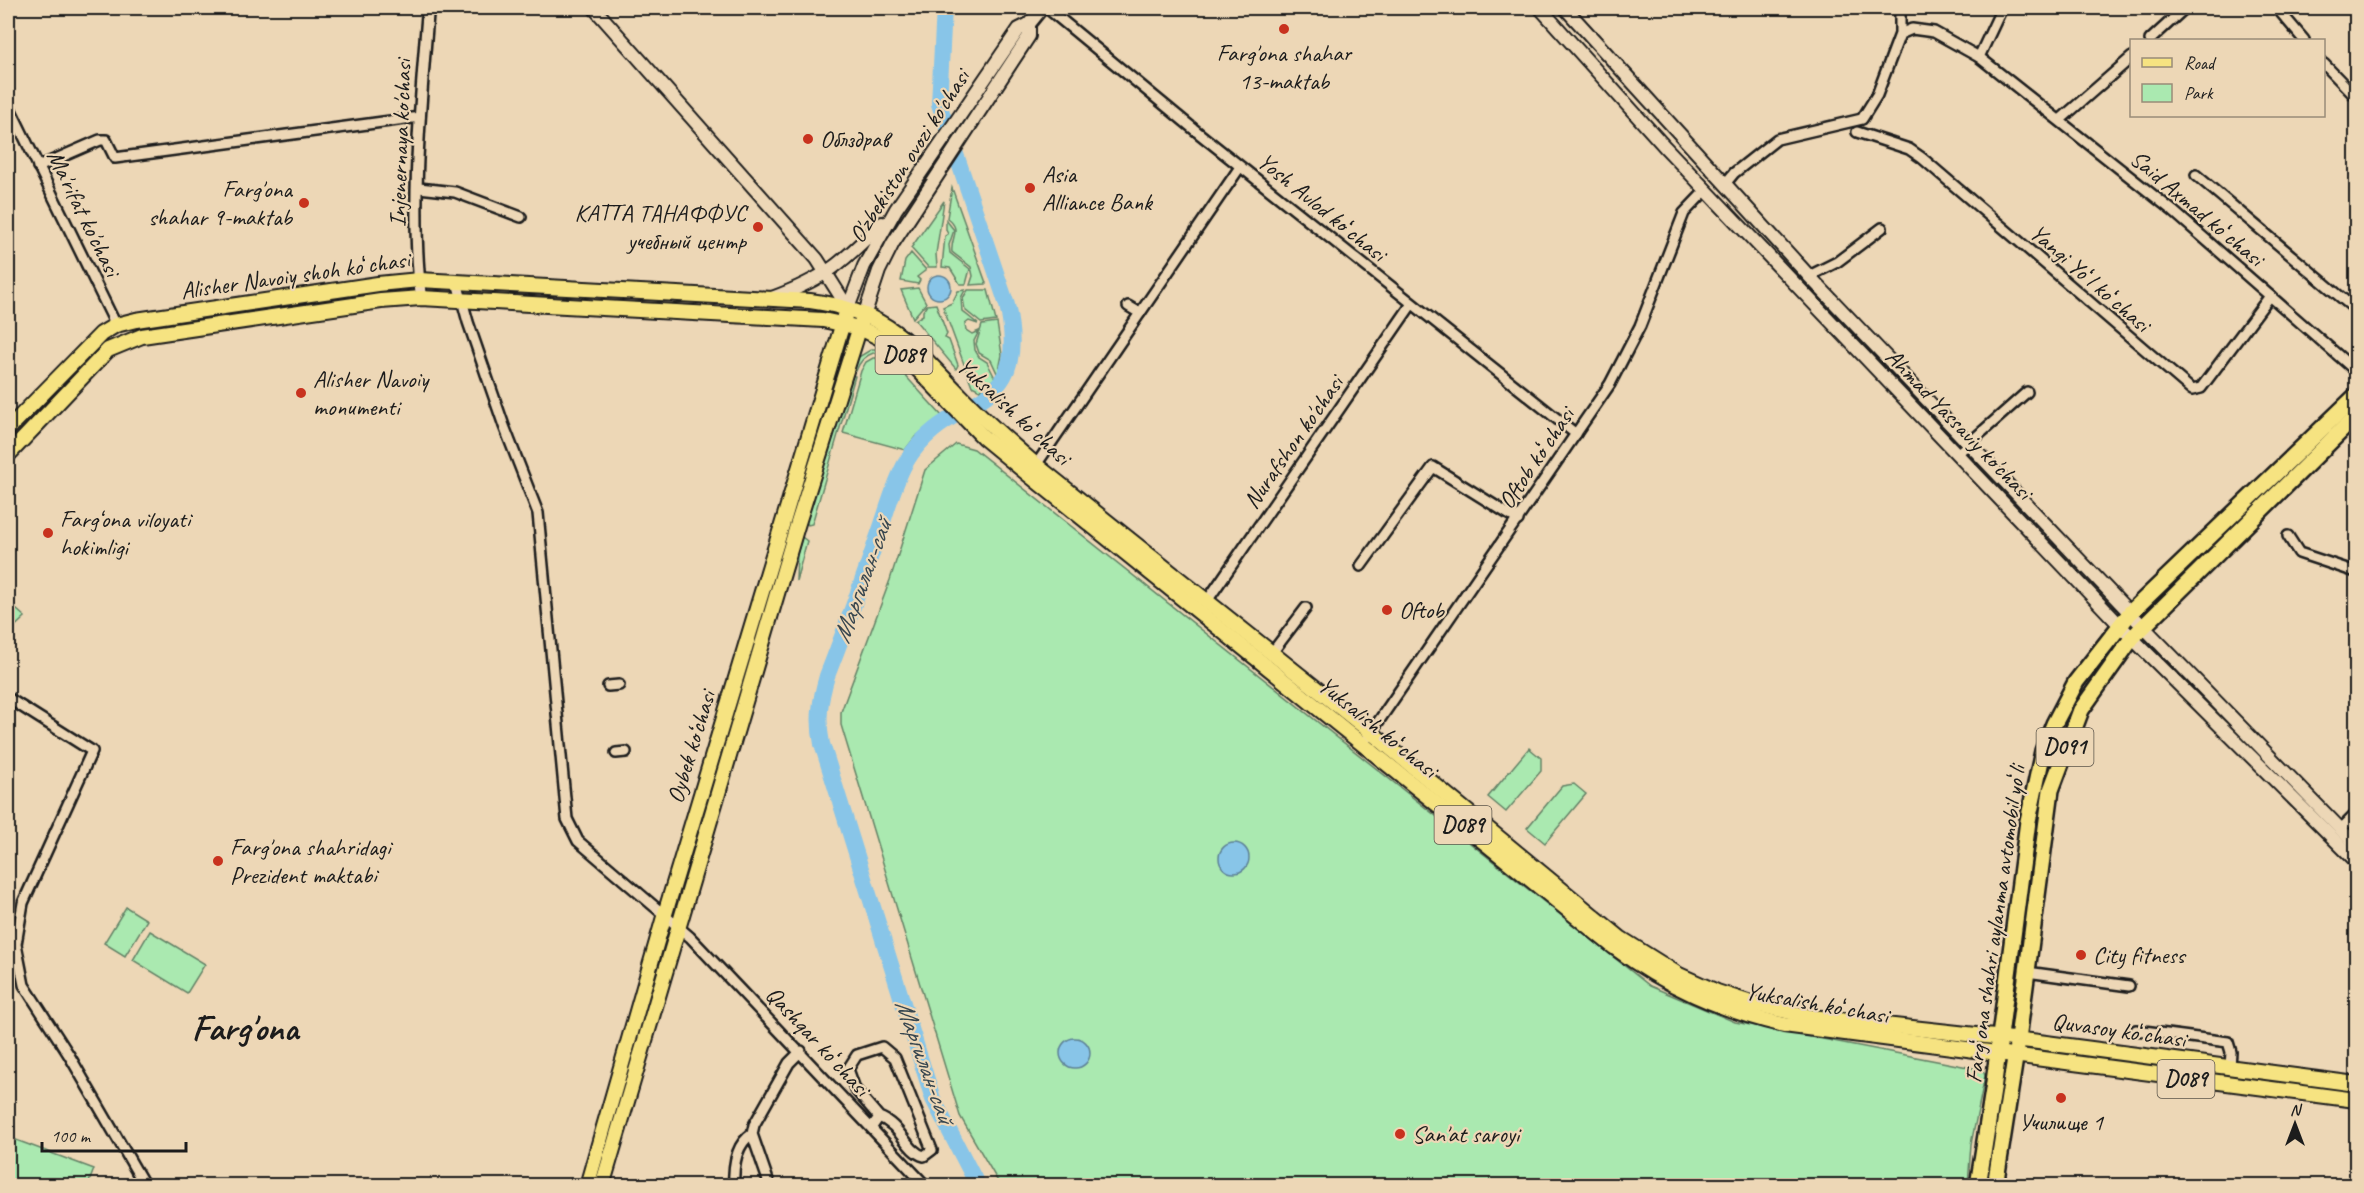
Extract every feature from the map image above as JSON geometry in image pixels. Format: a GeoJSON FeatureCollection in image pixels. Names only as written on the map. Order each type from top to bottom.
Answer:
{"type":"FeatureCollection","features":[{"type":"Feature","properties":{"kind":"highway","name":"Fargʻona shahri aylanma avtomobil yoʻli"},"geometry":{"type":"LineString","coordinates":[[1978,1185],[1998,1054],[2028,821],[2043,751],[2054,724],[2076,682],[2125,619],[2356,396]]}},
{"type":"Feature","properties":{"kind":"highway","name":"Fargʻona shahri aylanma avtomobil yoʻli"},"geometry":{"type":"LineString","coordinates":[[1995,1185],[2016,1056],[2047,811],[2058,767],[2086,700],[2137,632],[2356,416]]}},
{"type":"Feature","properties":{"kind":"main road"},"geometry":{"type":"LineString","coordinates":[[594,8],[754,187],[827,274],[848,308]]}},
{"type":"Feature","properties":{"kind":"main road","name":"O'zbekiston ovozi ko'chasi"},"geometry":{"type":"LineString","coordinates":[[843,323],[864,266],[896,209],[1018,29],[1029,24],[1042,8]]}},
{"type":"Feature","properties":{"kind":"main road","name":"Ahmad Yassaviy ko'chasi"},"geometry":{"type":"LineString","coordinates":[[1540,8],[1706,190],[1957,454],[2125,619]]}},
{"type":"Feature","properties":{"kind":"main road","name":"Ahmad Yassaviy ko'chasi"},"geometry":{"type":"LineString","coordinates":[[1565,8],[1809,276],[2046,525],[2125,619],[2240,744],[2356,861]]}},
{"type":"Feature","properties":{"kind":"main road","name":"O'zbekiston ovozi ko'chasi"},"geometry":{"type":"LineString","coordinates":[[860,328],[879,271],[893,243],[1029,36],[1029,24]]}},
{"type":"Feature","properties":{"kind":"main road"},"geometry":{"type":"LineString","coordinates":[[770,299],[827,274],[849,256],[896,209]]}},
{"type":"Feature","properties":{"kind":"main road","name":"Alisher Navoiy shoh koʻchasi"},"geometry":{"type":"LineString","coordinates":[[8,429],[101,334],[116,325],[366,285],[419,280],[810,301],[848,308]]}},
{"type":"Feature","properties":{"kind":"main road","name":"Alisher Navoiy shoh koʻchasi"},"geometry":{"type":"LineString","coordinates":[[8,455],[108,350],[124,341],[142,336],[381,300],[421,298],[843,323]]}},
{"type":"Feature","properties":{"kind":"main road","name":"Yuksalish koʻchasi"},"geometry":{"type":"LineString","coordinates":[[848,308],[865,313],[911,343],[957,402]]}},
{"type":"Feature","properties":{"kind":"main road","name":"Yuksalish koʻchasi"},"geometry":{"type":"LineString","coordinates":[[843,323],[860,328],[886,341],[902,353],[988,433],[1368,738],[1620,938],[1679,975],[1717,992],[1751,1003],[1812,1017],[2018,1039]]}},
{"type":"Feature","properties":{"kind":"main road","name":"Oybek ko‘chasi"},"geometry":{"type":"LineString","coordinates":[[587,1185],[664,917],[843,323]]}},
{"type":"Feature","properties":{"kind":"main road","name":"Oybek ko‘chasi"},"geometry":{"type":"LineString","coordinates":[[602,1185],[797,526],[860,328]]}},
{"type":"Feature","properties":{"kind":"main road","name":"Yuksalish koʻchasi"},"geometry":{"type":"LineString","coordinates":[[988,433],[1036,465],[1207,601],[1614,947],[1673,987],[1713,1005],[1784,1025],[2016,1056]]}},
{"type":"Feature","properties":{"kind":"main road","name":"Ahmad Yassaviy ko'chasi"},"geometry":{"type":"LineString","coordinates":[[2137,632],[2250,735],[2356,845]]}},
{"type":"Feature","properties":{"kind":"main road"},"geometry":{"type":"LineString","coordinates":[[2240,744],[2250,735]]}},
{"type":"Feature","properties":{"kind":"main road","name":"Quvasoy koʻchasi"},"geometry":{"type":"LineString","coordinates":[[2018,1039],[2356,1084]]}},
{"type":"Feature","properties":{"kind":"main road","name":"Quvasoy koʻchasi"},"geometry":{"type":"LineString","coordinates":[[2016,1056],[2356,1100]]}},
{"type":"Feature","properties":{"kind":"street","name":"Injenernaya ko'chasi"},"geometry":{"type":"LineString","coordinates":[[421,298],[419,280],[420,117],[428,8]]}},
{"type":"Feature","properties":{"kind":"street","name":"Yosh Avlod koʻchasi"},"geometry":{"type":"LineString","coordinates":[[1047,8],[1411,305],[1575,434]]}},
{"type":"Feature","properties":{"kind":"street"},"geometry":{"type":"LineString","coordinates":[[1725,184],[1734,173],[1777,139],[1863,119],[1877,95],[1900,34],[1900,8]]}},
{"type":"Feature","properties":{"kind":"street"},"geometry":{"type":"LineString","coordinates":[[1979,57],[2002,8]]}},
{"type":"Feature","properties":{"kind":"street"},"geometry":{"type":"LineString","coordinates":[[2151,39],[2185,8]]}},
{"type":"Feature","properties":{"kind":"street"},"geometry":{"type":"LineString","coordinates":[[2277,8],[2303,39]]}},
{"type":"Feature","properties":{"kind":"street","name":"Said Axmad koʻchasi"},"geometry":{"type":"LineString","coordinates":[[1900,34],[1912,28],[1934,32],[1979,57],[2173,211],[2356,371]]}},
{"type":"Feature","properties":{"kind":"street"},"geometry":{"type":"LineString","coordinates":[[2060,120],[2130,59]]}},
{"type":"Feature","properties":{"kind":"street"},"geometry":{"type":"LineString","coordinates":[[2325,65],[2356,97]]}},
{"type":"Feature","properties":{"kind":"street","name":"Ma'rifat ko'chasi"},"geometry":{"type":"LineString","coordinates":[[8,104],[124,341]]}},
{"type":"Feature","properties":{"kind":"street"},"geometry":{"type":"LineString","coordinates":[[38,167],[100,140],[106,140],[115,158],[420,117]]}},
{"type":"Feature","properties":{"kind":"street","name":"Yangi Yoʻl koʻchasi"},"geometry":{"type":"LineString","coordinates":[[1857,132],[1909,149],[1922,158],[2192,390],[2201,388],[2270,296]]}},
{"type":"Feature","properties":{"kind":"street"},"geometry":{"type":"LineString","coordinates":[[1036,465],[1240,167]]}},
{"type":"Feature","properties":{"kind":"street","name":"Said Axmad koʻchasi"},"geometry":{"type":"LineString","coordinates":[[2196,175],[2356,310]]}},
{"type":"Feature","properties":{"kind":"street"},"geometry":{"type":"LineString","coordinates":[[419,189],[455,192],[521,217]]}},
{"type":"Feature","properties":{"kind":"street","name":"Oftob koʻchasi"},"geometry":{"type":"LineString","coordinates":[[1368,738],[1610,384],[1640,326],[1684,213],[1706,190]]}},
{"type":"Feature","properties":{"kind":"street"},"geometry":{"type":"LineString","coordinates":[[1809,276],[1837,262],[1882,228]]}},
{"type":"Feature","properties":{"kind":"street","name":"Qashqar koʻchasi"},"geometry":{"type":"LineString","coordinates":[[457,282],[504,426],[538,513],[567,819],[578,841],[677,927],[801,1051],[926,1185]]}},
{"type":"Feature","properties":{"kind":"street","name":"Nurafshon ko'chasi"},"geometry":{"type":"LineString","coordinates":[[1207,601],[1411,305]]}},
{"type":"Feature","properties":{"kind":"street"},"geometry":{"type":"LineString","coordinates":[[1128,306],[1140,313]]}},
{"type":"Feature","properties":{"kind":"street"},"geometry":{"type":"LineString","coordinates":[[1957,454],[2027,392]]}},
{"type":"Feature","properties":{"kind":"street"},"geometry":{"type":"LineString","coordinates":[[1361,566],[1433,467],[1518,520]]}},
{"type":"Feature","properties":{"kind":"street"},"geometry":{"type":"LineString","coordinates":[[2288,536],[2299,553],[2356,572]]}},
{"type":"Feature","properties":{"kind":"street"},"geometry":{"type":"LineString","coordinates":[[1271,654],[1306,608]]}},
{"type":"Feature","properties":{"kind":"street"},"geometry":{"type":"LineString","coordinates":[[608,686],[619,684]]}},
{"type":"Feature","properties":{"kind":"street"},"geometry":{"type":"LineString","coordinates":[[8,698],[92,751],[23,903],[16,944],[24,985],[69,1055],[145,1185]]}},
{"type":"Feature","properties":{"kind":"street"},"geometry":{"type":"LineString","coordinates":[[2341,829],[2356,814]]}},
{"type":"Feature","properties":{"kind":"street"},"geometry":{"type":"LineString","coordinates":[[2026,972],[2129,986]]}},
{"type":"Feature","properties":{"kind":"street"},"geometry":{"type":"LineString","coordinates":[[2136,1030],[2228,1042],[2231,1052],[2230,1067]]}},
{"type":"Feature","properties":{"kind":"street"},"geometry":{"type":"LineString","coordinates":[[882,1047],[895,1058],[932,1150],[924,1156],[917,1155],[898,1129],[879,1117],[855,1089],[848,1069],[857,1055],[882,1047]]}},
{"type":"Feature","properties":{"kind":"street"},"geometry":{"type":"LineString","coordinates":[[770,1185],[752,1134],[754,1125],[789,1063],[801,1051]]}},
{"type":"Feature","properties":{"kind":"street"},"geometry":{"type":"LineString","coordinates":[[872,1127],[879,1117]]}},
{"type":"Feature","properties":{"kind":"street"},"geometry":{"type":"LineString","coordinates":[[734,1185],[734,1163],[743,1141],[752,1134]]}},
{"type":"Feature","properties":{"kind":"green space"},"geometry":{"type":"Polygon","coordinates":[[[952,188],[986,284],[970,285],[973,276],[971,267],[952,252],[955,230],[952,222],[947,218],[952,188]]]}},
{"type":"Feature","properties":{"kind":"green space"},"geometry":{"type":"Polygon","coordinates":[[[944,201],[936,254],[937,267],[928,267],[911,248],[944,201]]]}},
{"type":"Feature","properties":{"kind":"green space"},"geometry":{"type":"Polygon","coordinates":[[[946,220],[954,230],[949,245],[950,253],[970,269],[966,284],[960,284],[950,268],[942,267],[945,236],[948,234],[946,220]]]}},
{"type":"Feature","properties":{"kind":"green space"},"geometry":{"type":"Polygon","coordinates":[[[911,253],[926,270],[917,277],[920,280],[918,284],[901,281],[905,261],[911,253]]]}},
{"type":"Feature","properties":{"kind":"green space"},"geometry":{"type":"Polygon","coordinates":[[[918,288],[926,303],[913,318],[901,290],[918,288]]]}},
{"type":"Feature","properties":{"kind":"green space"},"geometry":{"type":"Polygon","coordinates":[[[965,290],[961,298],[962,311],[978,324],[969,321],[965,324],[966,330],[972,334],[979,331],[974,341],[975,350],[979,357],[987,362],[995,378],[980,390],[972,386],[943,307],[952,303],[958,291],[965,290]]]}},
{"type":"Feature","properties":{"kind":"green space"},"geometry":{"type":"Polygon","coordinates":[[[968,290],[988,290],[996,321],[981,323],[965,310],[963,298],[968,290]]]}},
{"type":"Feature","properties":{"kind":"green space"},"geometry":{"type":"Polygon","coordinates":[[[936,304],[947,334],[945,338],[949,340],[958,365],[956,369],[915,320],[923,315],[927,305],[936,304]]]}},
{"type":"Feature","properties":{"kind":"green space"},"geometry":{"type":"Polygon","coordinates":[[[997,323],[1002,355],[998,375],[991,360],[979,353],[976,344],[982,325],[997,323]]]}},
{"type":"Feature","properties":{"kind":"green space"},"geometry":{"type":"Polygon","coordinates":[[[872,349],[887,349],[899,356],[897,358],[884,353],[873,353],[863,359],[856,371],[852,370],[857,358],[872,349]]]}},
{"type":"Feature","properties":{"kind":"green space"},"geometry":{"type":"Polygon","coordinates":[[[873,358],[886,358],[892,361],[942,416],[915,437],[905,450],[843,433],[861,371],[866,362],[873,358]]]}},
{"type":"Feature","properties":{"kind":"green space"},"geometry":{"type":"Polygon","coordinates":[[[849,375],[855,376],[812,524],[808,525],[806,522],[849,375]]]}},
{"type":"Feature","properties":{"kind":"green space"},"geometry":{"type":"Polygon","coordinates":[[[956,444],[974,449],[1650,986],[1735,1022],[1983,1070],[1985,1076],[1971,1144],[1968,1185],[1000,1185],[960,1116],[841,725],[841,712],[890,580],[925,470],[956,444]]]}},
{"type":"Feature","properties":{"kind":"green space"},"geometry":{"type":"Polygon","coordinates":[[[802,537],[807,541],[796,581],[797,554],[802,537]]]}},
{"type":"Feature","properties":{"kind":"green space"},"geometry":{"type":"Polygon","coordinates":[[[8,602],[25,617],[8,633],[8,602]]]}},
{"type":"Feature","properties":{"kind":"green space"},"geometry":{"type":"Polygon","coordinates":[[[1529,748],[1541,758],[1541,771],[1506,812],[1488,797],[1529,748]]]}},
{"type":"Feature","properties":{"kind":"green space"},"geometry":{"type":"Polygon","coordinates":[[[1574,784],[1586,794],[1545,843],[1527,828],[1562,786],[1574,784]]]}},
{"type":"Feature","properties":{"kind":"green space"},"geometry":{"type":"Polygon","coordinates":[[[126,907],[147,920],[125,956],[104,943],[126,907]]]}},
{"type":"Feature","properties":{"kind":"green space"},"geometry":{"type":"Polygon","coordinates":[[[150,931],[205,964],[187,993],[133,960],[150,931]]]}},
{"type":"Feature","properties":{"kind":"green space"},"geometry":{"type":"Polygon","coordinates":[[[8,1137],[94,1169],[88,1185],[8,1185],[8,1137]]]}},
{"type":"Feature","properties":{"kind":"water"},"geometry":{"type":"Polygon","coordinates":[[[939,275],[947,279],[951,287],[947,295],[939,299],[931,295],[927,287],[931,279],[939,275]]]}},
{"type":"Feature","properties":{"kind":"water"},"geometry":{"type":"Polygon","coordinates":[[[1234,843],[1240,844],[1248,852],[1248,864],[1240,872],[1234,873],[1228,872],[1220,864],[1219,858],[1220,852],[1228,844],[1234,843]]]}},
{"type":"Feature","properties":{"kind":"water"},"geometry":{"type":"Polygon","coordinates":[[[1075,1038],[1081,1039],[1089,1047],[1089,1059],[1081,1067],[1075,1068],[1069,1067],[1061,1059],[1060,1053],[1061,1047],[1069,1039],[1075,1038]]]}},
{"type":"Feature","properties":{"kind":"waterway","name":"Маргилан-сай"},"geometry":{"type":"LineString","coordinates":[[944,8],[939,104],[1007,305],[1012,341],[1008,367],[998,385],[982,399],[943,423],[923,439],[906,462],[827,676],[821,702],[820,727],[822,744],[933,1099],[978,1186]]}},
{"type":"Feature","properties":{"kind":"place","name":"Farg'ona shahar 13-maktab"},"geometry":{"type":"Point","coordinates":[1284,29]}},
{"type":"Feature","properties":{"kind":"place","name":"Облздрав"},"geometry":{"type":"Point","coordinates":[808,139]}},
{"type":"Feature","properties":{"kind":"place","name":"Asia Alliance Bank"},"geometry":{"type":"Point","coordinates":[1030,188]}},
{"type":"Feature","properties":{"kind":"place","name":"Farg'ona shahar 9-maktab"},"geometry":{"type":"Point","coordinates":[304,203]}},
{"type":"Feature","properties":{"kind":"place","name":"КАТТА ТАНАФФУС учебный центр"},"geometry":{"type":"Point","coordinates":[758,227]}},
{"type":"Feature","properties":{"kind":"place","name":"Alisher Navoiy monumenti"},"geometry":{"type":"Point","coordinates":[301,393]}},
{"type":"Feature","properties":{"kind":"place","name":"Farg‘ona viloyati hokimligi"},"geometry":{"type":"Point","coordinates":[48,533]}},
{"type":"Feature","properties":{"kind":"place","name":"Oftob"},"geometry":{"type":"Point","coordinates":[1387,610]}},
{"type":"Feature","properties":{"kind":"place","name":"Farg'ona shahridagi Prezident maktabi"},"geometry":{"type":"Point","coordinates":[218,861]}},
{"type":"Feature","properties":{"kind":"place","name":"City fitness"},"geometry":{"type":"Point","coordinates":[2081,955]}},
{"type":"Feature","properties":{"kind":"place","name":"Училище 1"},"geometry":{"type":"Point","coordinates":[2061,1098]}},
{"type":"Feature","properties":{"kind":"place","name":"San'at saroyi"},"geometry":{"type":"Point","coordinates":[1400,1134]}},
{"type":"Feature","properties":{"kind":"district","name":"Farg'ona"},"geometry":{"type":"Point","coordinates":[245,1028]}}]}
